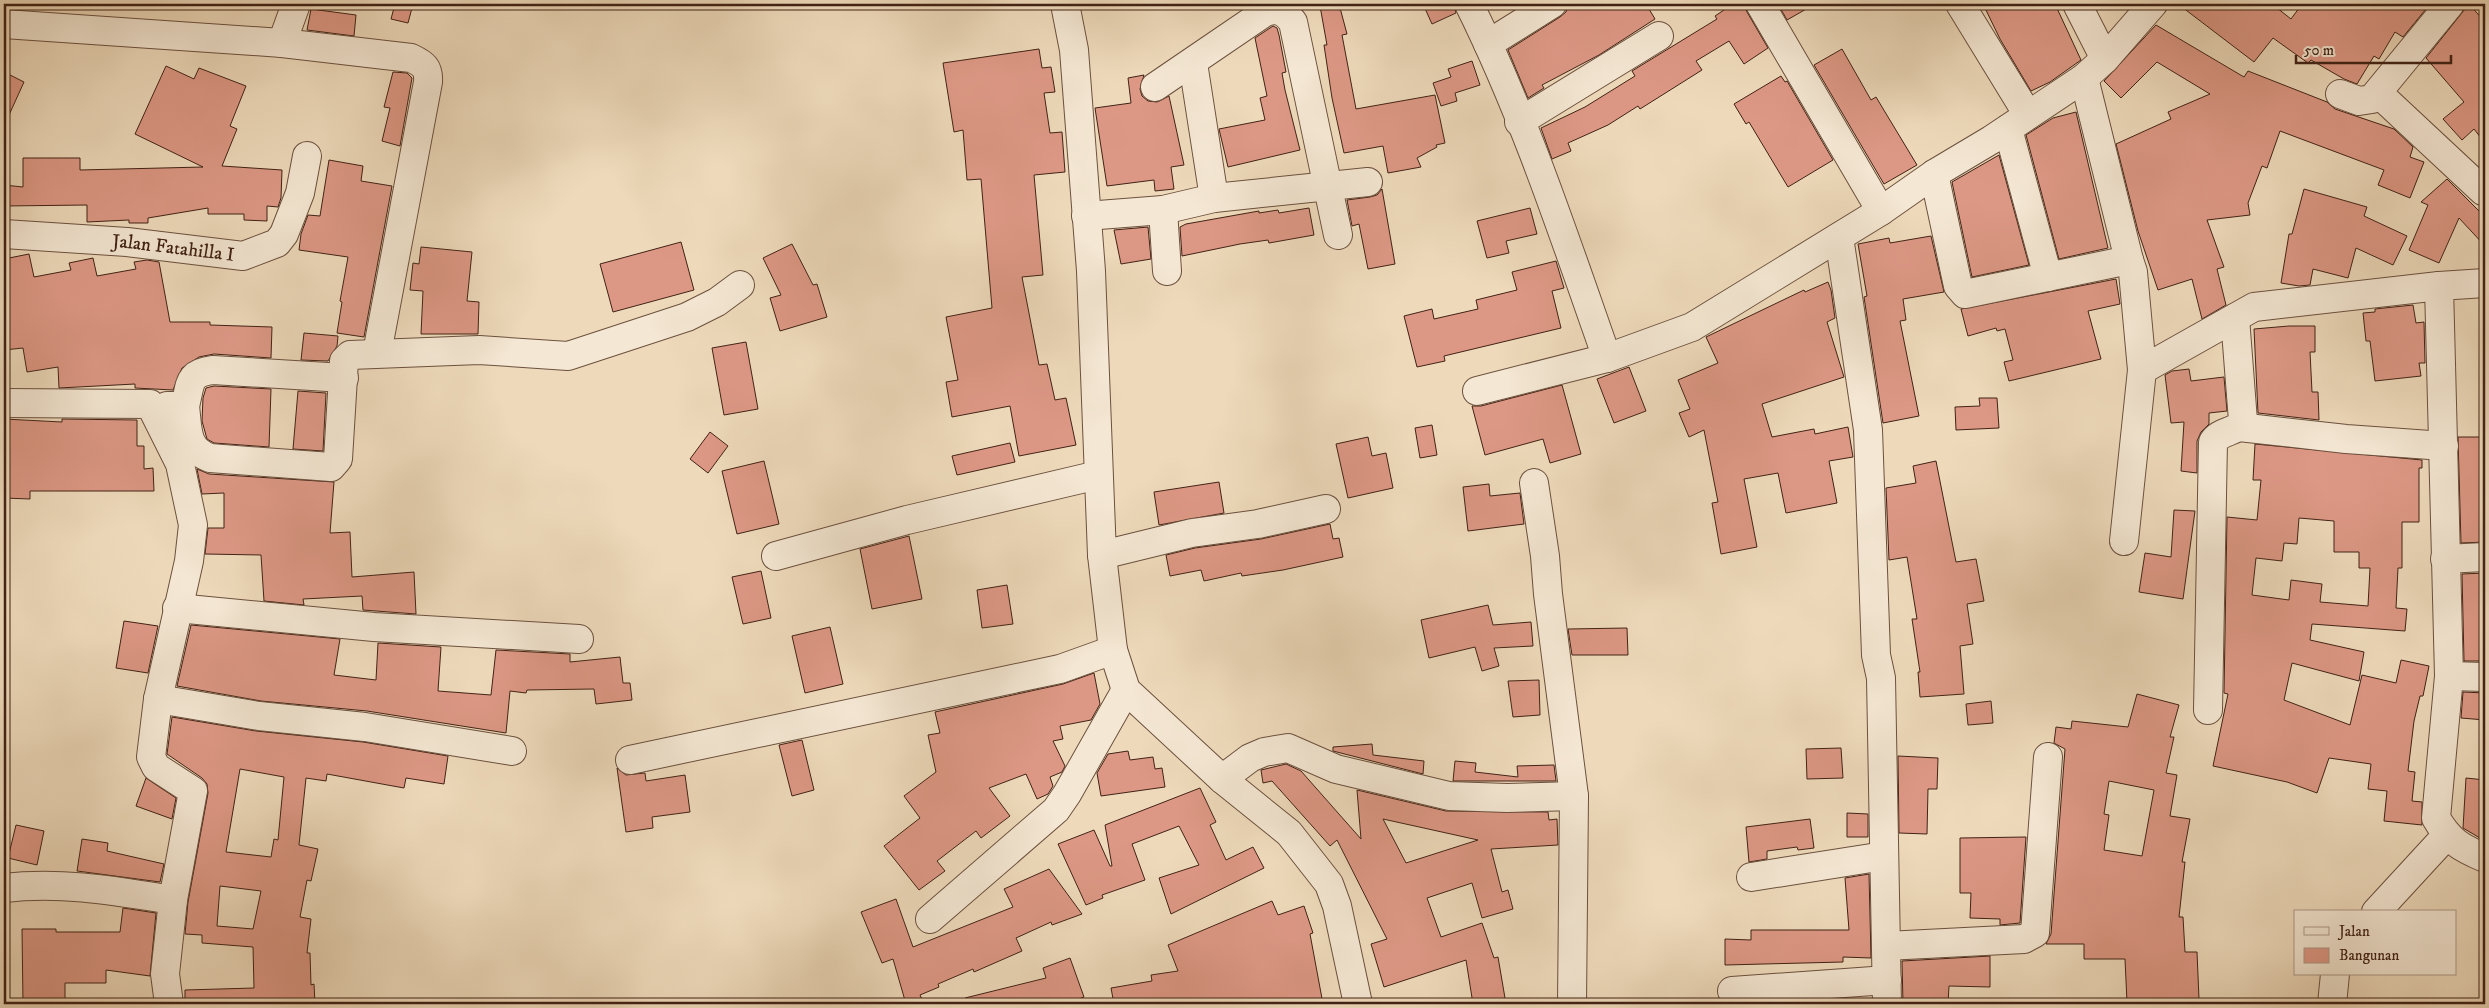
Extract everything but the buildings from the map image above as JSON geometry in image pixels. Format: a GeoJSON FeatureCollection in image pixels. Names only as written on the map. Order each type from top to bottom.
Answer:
{"type":"FeatureCollection","features":[{"type":"Feature","properties":{"kind":"street"},"geometry":{"type":"LineString","coordinates":[[282,43],[296,4]]}},
{"type":"Feature","properties":{"kind":"street"},"geometry":{"type":"LineString","coordinates":[[1065,4],[1074,50],[1091,271],[1102,555],[1113,650],[1126,690],[1222,779],[1289,833],[1329,884],[1337,906],[1358,1004]]}},
{"type":"Feature","properties":{"kind":"street"},"geometry":{"type":"LineString","coordinates":[[1469,4],[1488,44],[1520,122],[1557,217],[1607,358]]}},
{"type":"Feature","properties":{"kind":"street"},"geometry":{"type":"LineString","coordinates":[[1488,44],[1552,4]]}},
{"type":"Feature","properties":{"kind":"street"},"geometry":{"type":"LineString","coordinates":[[1760,4],[1881,212]]}},
{"type":"Feature","properties":{"kind":"street"},"geometry":{"type":"LineString","coordinates":[[1960,4],[2018,122],[2048,278]]}},
{"type":"Feature","properties":{"kind":"street"},"geometry":{"type":"LineString","coordinates":[[2076,4],[2104,59]]}},
{"type":"Feature","properties":{"kind":"street"},"geometry":{"type":"LineString","coordinates":[[1477,390],[1607,358],[1692,327],[1881,212],[1934,174],[2084,78],[2104,59],[2153,4]]}},
{"type":"Feature","properties":{"kind":"street"},"geometry":{"type":"LineString","coordinates":[[2340,94],[2359,101],[2372,99],[2450,4]]}},
{"type":"Feature","properties":{"kind":"street"},"geometry":{"type":"LineString","coordinates":[[1155,87],[1265,12],[1277,9],[1285,12],[1293,22],[1326,188],[1338,236]]}},
{"type":"Feature","properties":{"kind":"street"},"geometry":{"type":"LineString","coordinates":[[4,24],[282,43],[411,58],[423,63],[429,71],[377,353]]}},
{"type":"Feature","properties":{"kind":"street"},"geometry":{"type":"LineString","coordinates":[[1520,122],[1659,36]]}},
{"type":"Feature","properties":{"kind":"street"},"geometry":{"type":"LineString","coordinates":[[1193,62],[1214,198]]}},
{"type":"Feature","properties":{"kind":"street"},"geometry":{"type":"LineString","coordinates":[[2084,78],[2132,272],[2142,370],[2124,541]]}},
{"type":"Feature","properties":{"kind":"street"},"geometry":{"type":"LineString","coordinates":[[2378,93],[2484,191]]}},
{"type":"Feature","properties":{"kind":"street","name":"Jalan Fatahilla I"},"geometry":{"type":"LineString","coordinates":[[4,234],[127,242],[243,256],[277,243],[284,234],[300,193],[307,156]]}},
{"type":"Feature","properties":{"kind":"street"},"geometry":{"type":"LineString","coordinates":[[1934,174],[1960,290],[1965,294],[2129,260]]}},
{"type":"Feature","properties":{"kind":"street"},"geometry":{"type":"LineString","coordinates":[[1086,216],[1163,210],[1214,198],[1326,188],[1368,182]]}},
{"type":"Feature","properties":{"kind":"street"},"geometry":{"type":"LineString","coordinates":[[1163,210],[1167,271]]}},
{"type":"Feature","properties":{"kind":"street"},"geometry":{"type":"LineString","coordinates":[[1732,991],[1887,992],[1881,678],[1876,655],[1868,430],[1839,238]]}},
{"type":"Feature","properties":{"kind":"street"},"geometry":{"type":"LineString","coordinates":[[2142,370],[2254,307],[2439,286],[2485,283]]}},
{"type":"Feature","properties":{"kind":"street"},"geometry":{"type":"LineString","coordinates":[[344,378],[213,370],[198,372],[193,376],[185,406],[191,445],[200,455],[210,458],[331,467],[338,459],[344,378],[344,360],[347,357],[354,354],[479,350],[568,356],[687,316],[717,302],[740,285]]}},
{"type":"Feature","properties":{"kind":"street"},"geometry":{"type":"LineString","coordinates":[[2439,286],[2449,676],[2436,818],[2446,836],[2460,846],[2485,858]]}},
{"type":"Feature","properties":{"kind":"street"},"geometry":{"type":"LineString","coordinates":[[2235,318],[2242,421],[2239,427]]}},
{"type":"Feature","properties":{"kind":"street"},"geometry":{"type":"LineString","coordinates":[[4,403],[185,406]]}},
{"type":"Feature","properties":{"kind":"street"},"geometry":{"type":"LineString","coordinates":[[150,404],[180,464],[194,525],[189,561],[158,699],[151,757],[156,767],[193,791],[173,900],[165,974],[169,1004]]}},
{"type":"Feature","properties":{"kind":"street"},"geometry":{"type":"LineString","coordinates":[[2208,710],[2213,442],[2218,435],[2239,427],[2346,439],[2444,446]]}},
{"type":"Feature","properties":{"kind":"street"},"geometry":{"type":"LineString","coordinates":[[776,556],[906,520],[1098,475]]}},
{"type":"Feature","properties":{"kind":"street"},"geometry":{"type":"LineString","coordinates":[[1534,483],[1545,556],[1548,594],[1574,796],[1572,1004]]}},
{"type":"Feature","properties":{"kind":"street"},"geometry":{"type":"LineString","coordinates":[[1102,555],[1192,533],[1258,524],[1326,509]]}},
{"type":"Feature","properties":{"kind":"street"},"geometry":{"type":"LineString","coordinates":[[2445,558],[2485,558]]}},
{"type":"Feature","properties":{"kind":"street"},"geometry":{"type":"LineString","coordinates":[[177,608],[374,627],[579,639]]}},
{"type":"Feature","properties":{"kind":"street"},"geometry":{"type":"LineString","coordinates":[[630,760],[1060,669],[1113,650]]}},
{"type":"Feature","properties":{"kind":"street"},"geometry":{"type":"LineString","coordinates":[[2449,676],[2485,677]]}},
{"type":"Feature","properties":{"kind":"street"},"geometry":{"type":"LineString","coordinates":[[930,919],[1056,810],[1126,690]]}},
{"type":"Feature","properties":{"kind":"street"},"geometry":{"type":"LineString","coordinates":[[158,699],[259,716],[365,727],[512,751]]}},
{"type":"Feature","properties":{"kind":"street"},"geometry":{"type":"LineString","coordinates":[[1222,779],[1250,758],[1271,750],[1288,748],[1336,770],[1450,796],[1507,798],[1574,796]]}},
{"type":"Feature","properties":{"kind":"street"},"geometry":{"type":"LineString","coordinates":[[1886,946],[2024,939],[2034,933],[2048,756]]}},
{"type":"Feature","properties":{"kind":"street"},"geometry":{"type":"LineString","coordinates":[[2378,910],[2446,836]]}},
{"type":"Feature","properties":{"kind":"street"},"geometry":{"type":"LineString","coordinates":[[1751,877],[1884,856]]}},
{"type":"Feature","properties":{"kind":"street"},"geometry":{"type":"LineString","coordinates":[[4,888],[55,885],[91,887],[173,900]]}},
{"type":"Feature","properties":{"kind":"street"},"geometry":{"type":"LineString","coordinates":[[2332,1004],[2335,976]]}}]}
